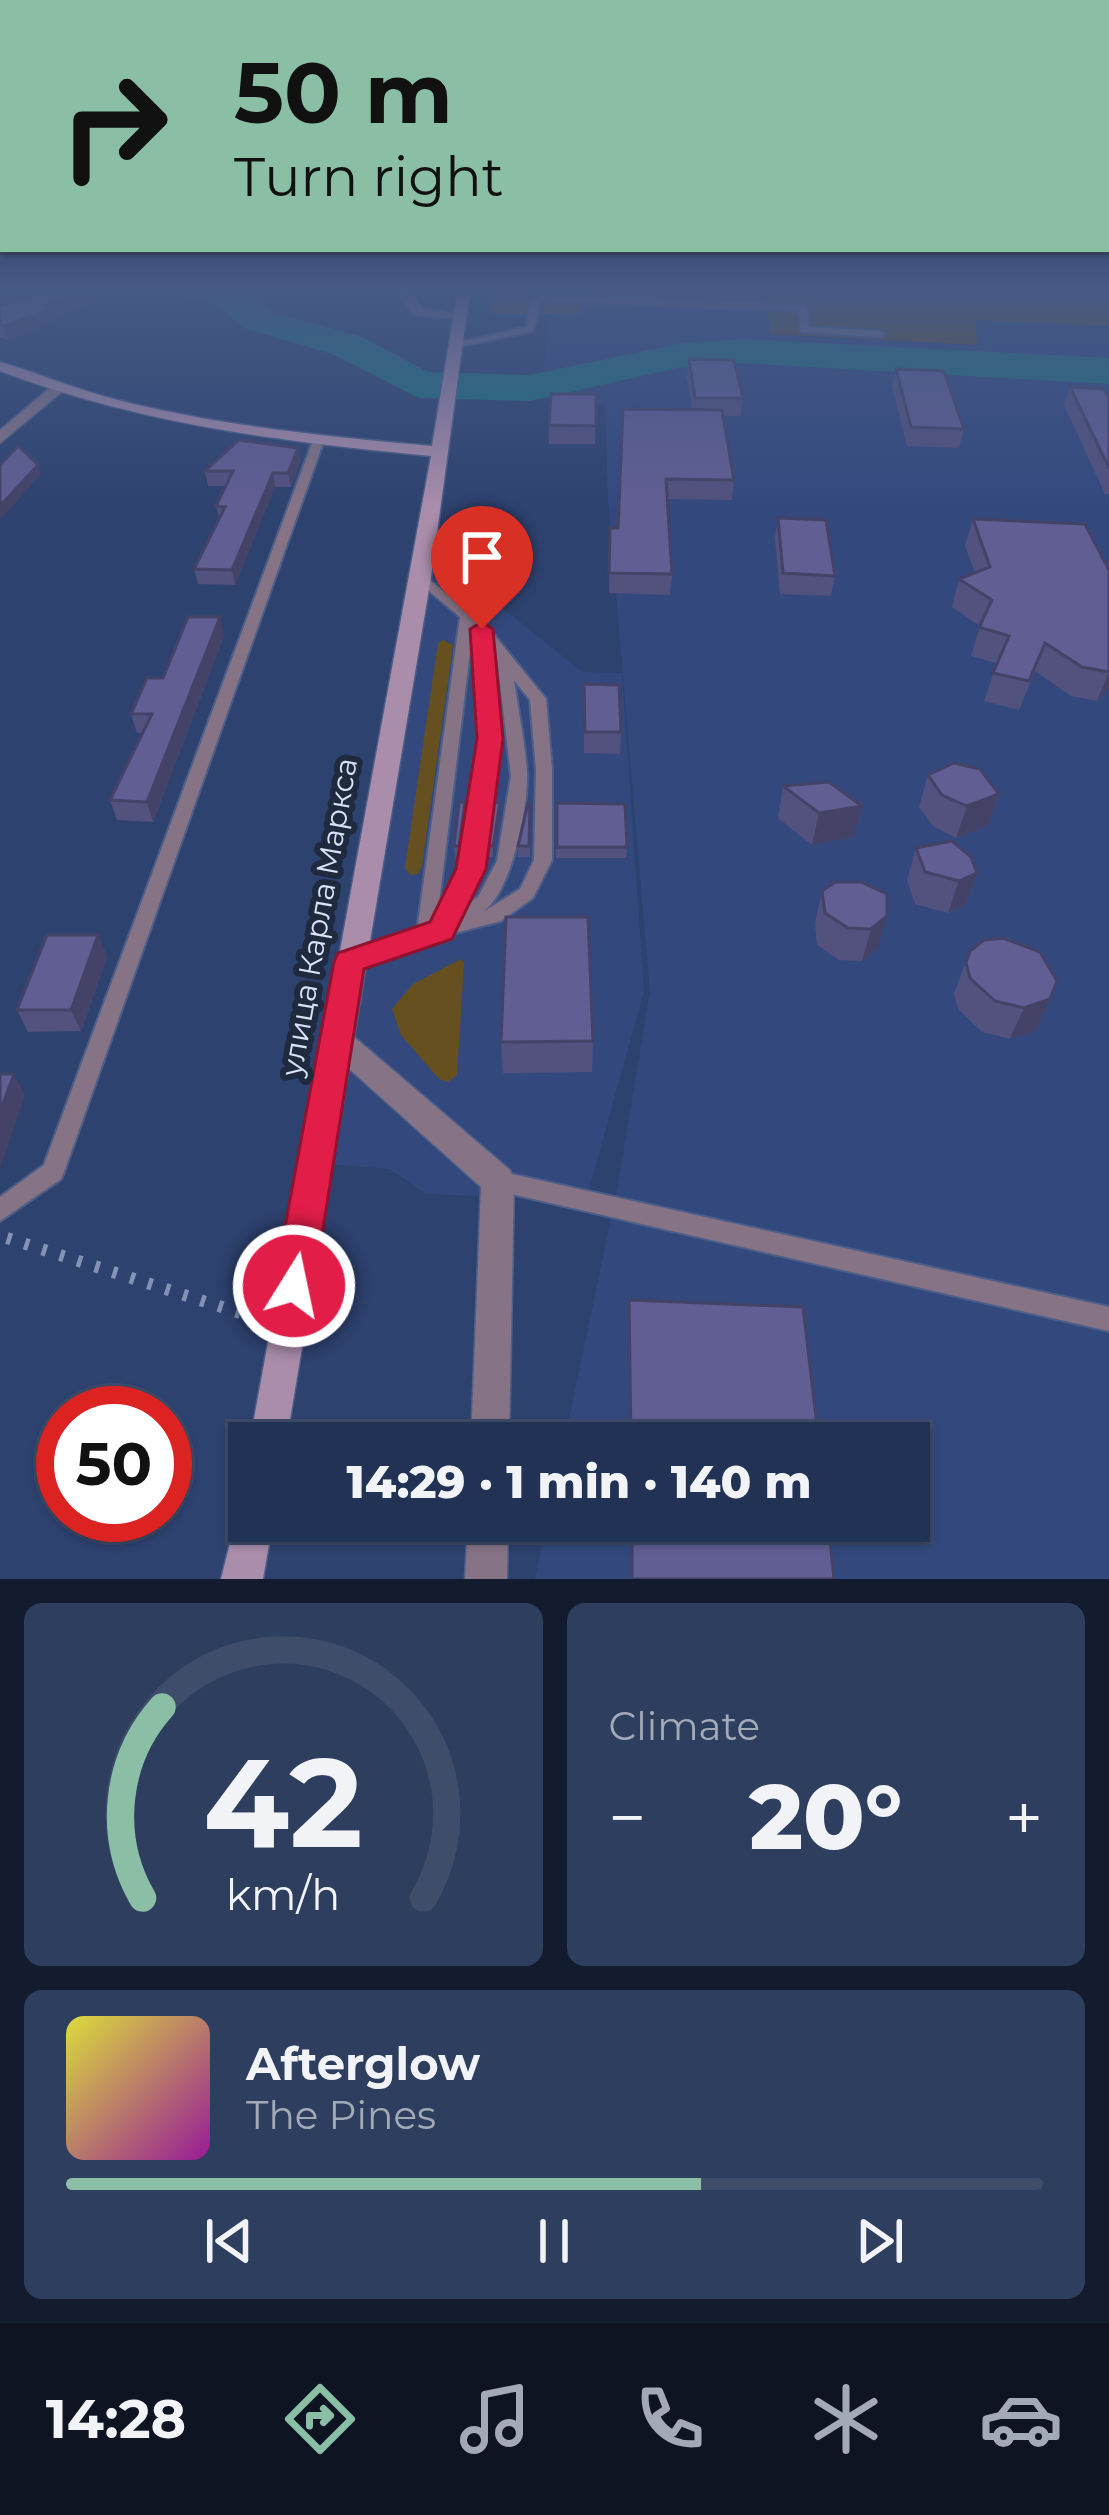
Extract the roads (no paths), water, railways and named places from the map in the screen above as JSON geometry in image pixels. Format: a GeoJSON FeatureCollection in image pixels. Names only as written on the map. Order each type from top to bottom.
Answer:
{"type":"FeatureCollection","features":[{"type":"Feature","properties":{"kind":"main road","name":"улица Карла Маркса"},"geometry":{"type":"LineString","coordinates":[[271,1422],[455,363]]}},
{"type":"Feature","properties":{"kind":"main road"},"geometry":{"type":"LineString","coordinates":[[0,366],[56,390],[318,440],[439,452]]}},
{"type":"Feature","properties":{"kind":"main road"},"geometry":{"type":"LineString","coordinates":[[242,1579],[249,1542]]}},
{"type":"Feature","properties":{"kind":"street"},"geometry":{"type":"LineString","coordinates":[[0,438],[56,390]]}},
{"type":"Feature","properties":{"kind":"street"},"geometry":{"type":"LineString","coordinates":[[336,1039],[498,1180],[491,1422]]}},
{"type":"Feature","properties":{"kind":"street"},"geometry":{"type":"LineString","coordinates":[[486,1579],[487,1542]]}},
{"type":"Feature","properties":{"kind":"lane"},"geometry":{"type":"LineString","coordinates":[[0,1210],[53,1172],[318,440]]}},
{"type":"Feature","properties":{"kind":"lane"},"geometry":{"type":"LineString","coordinates":[[350,962],[494,916],[526,893],[543,860],[544,770],[538,699],[482,629],[421,577]]}},
{"type":"Feature","properties":{"kind":"lane"},"geometry":{"type":"LineString","coordinates":[[434,933],[466,617]]}},
{"type":"Feature","properties":{"kind":"lane"},"geometry":{"type":"LineString","coordinates":[[434,933],[471,869],[490,739],[482,629]]}},
{"type":"Feature","properties":{"kind":"lane"},"geometry":{"type":"LineString","coordinates":[[434,933],[484,902],[506,861],[519,776],[504,658]]}},
{"type":"Feature","properties":{"kind":"lane"},"geometry":{"type":"LineString","coordinates":[[498,1180],[1109,1318]]}},
{"type":"Feature","properties":{"kind":"waterway"},"geometry":{"type":"LineString","coordinates":[[378,363],[419,385],[529,388],[647,363]]}},
{"type":"Feature","properties":{"kind":"waterway"},"geometry":{"type":"LineString","coordinates":[[956,363],[1109,371]]}}]}
